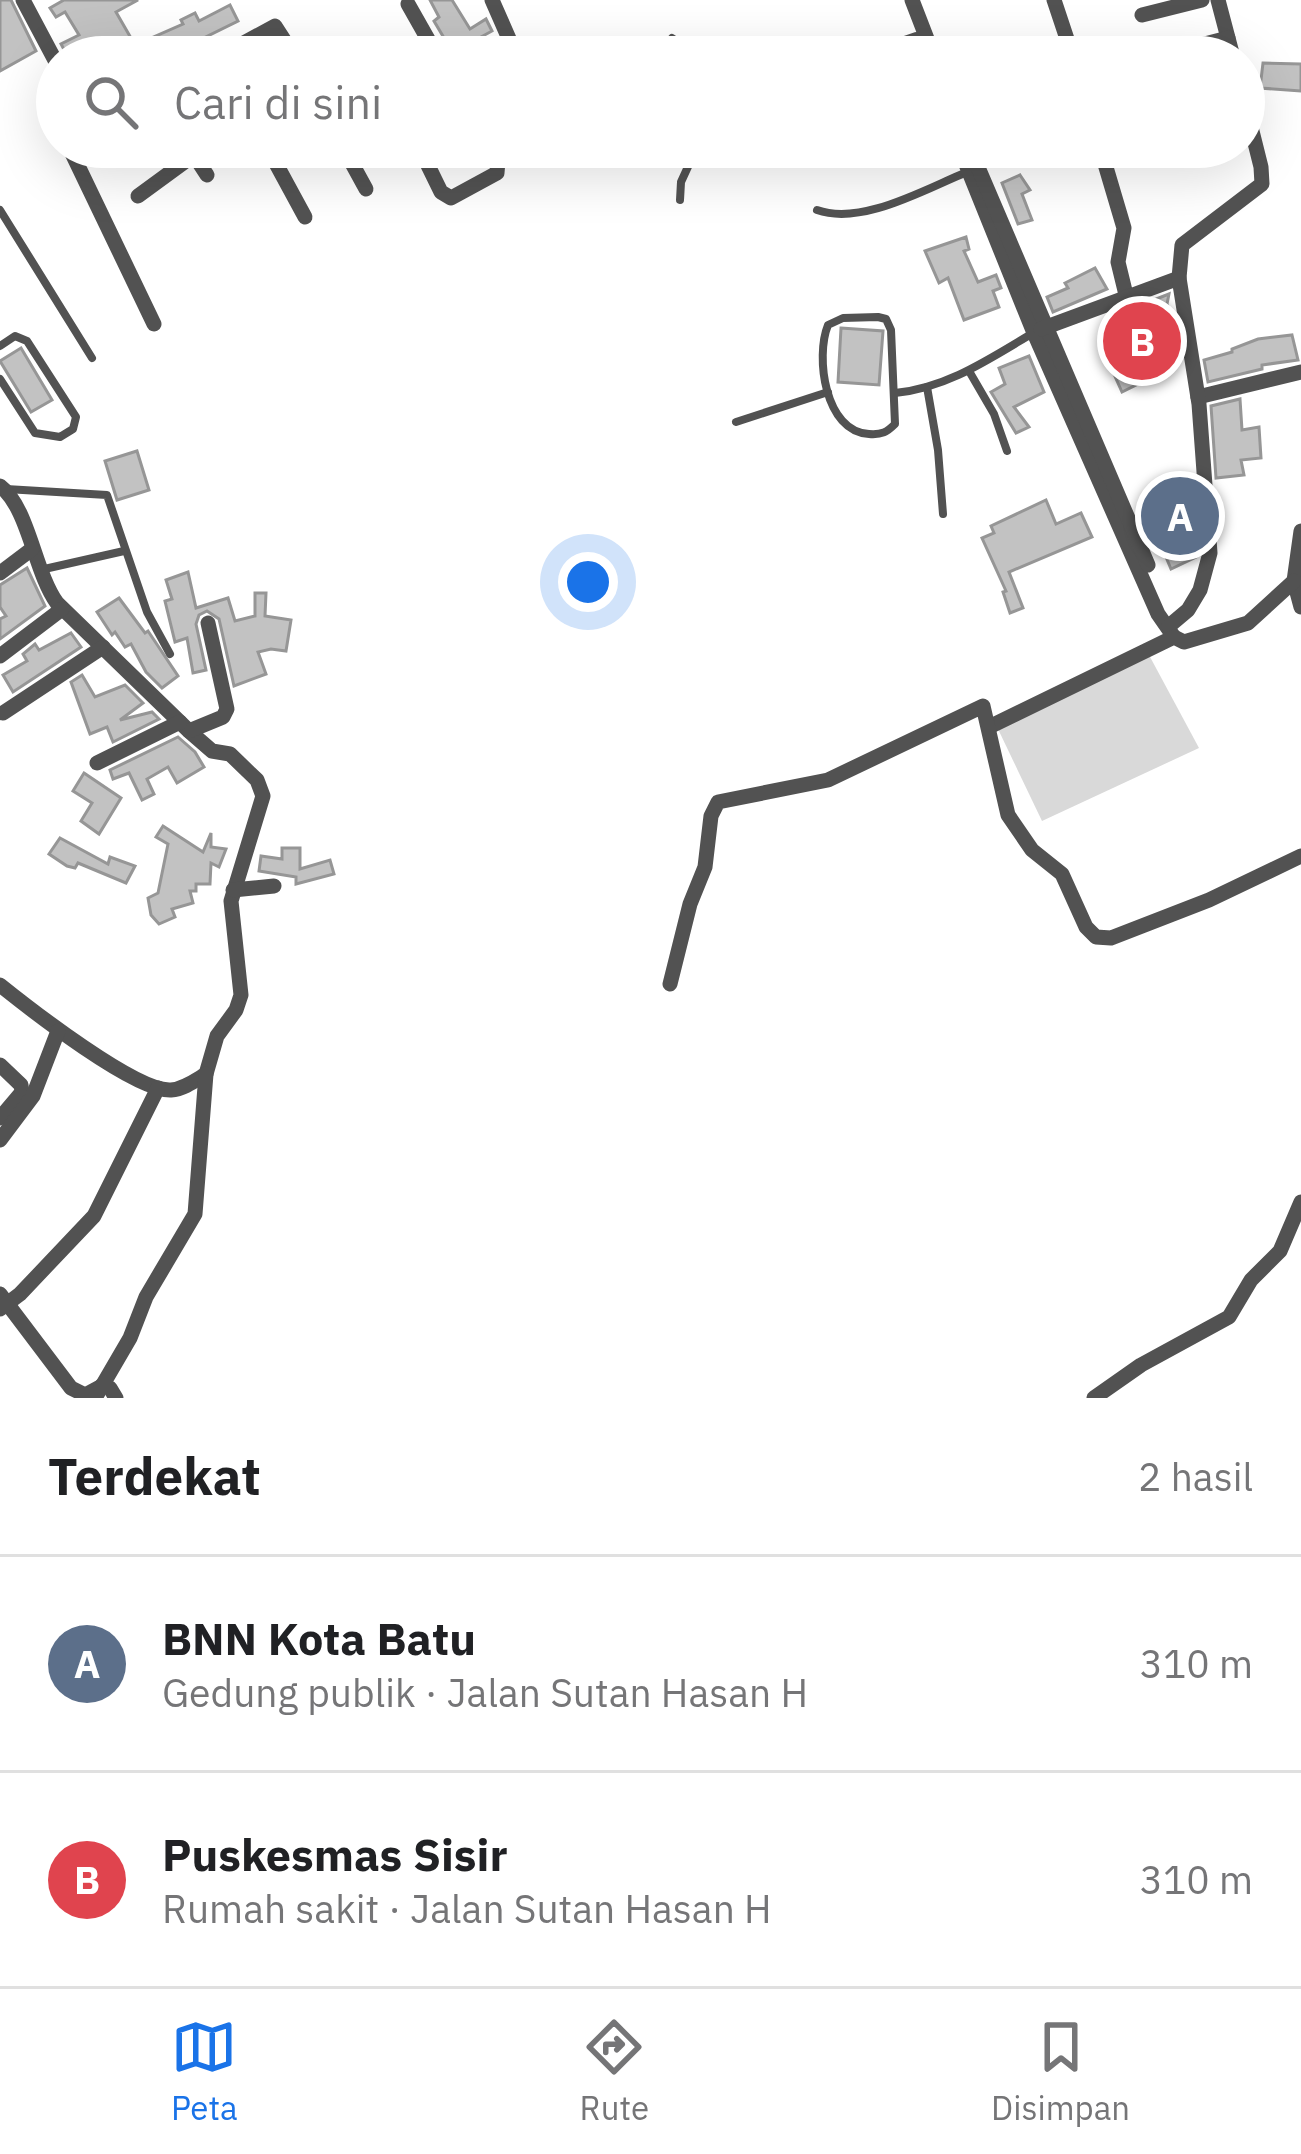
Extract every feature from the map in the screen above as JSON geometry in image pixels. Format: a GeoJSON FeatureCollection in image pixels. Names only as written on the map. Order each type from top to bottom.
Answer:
{"type":"FeatureCollection","features":[{"type":"Feature","properties":{"kind":"street"},"geometry":{"type":"LineString","coordinates":[[23,0],[42,36]]}},
{"type":"Feature","properties":{"kind":"street"},"geometry":{"type":"LineString","coordinates":[[492,0],[508,36]]}},
{"type":"Feature","properties":{"kind":"street"},"geometry":{"type":"LineString","coordinates":[[902,0],[916,36]]}},
{"type":"Feature","properties":{"kind":"street"},"geometry":{"type":"LineString","coordinates":[[912,0],[926,36]]}},
{"type":"Feature","properties":{"kind":"street"},"geometry":{"type":"LineString","coordinates":[[1054,0],[1065,36]]}},
{"type":"Feature","properties":{"kind":"street"},"geometry":{"type":"LineString","coordinates":[[1142,15],[1202,0]]}},
{"type":"Feature","properties":{"kind":"street"},"geometry":{"type":"LineString","coordinates":[[1218,0],[1227,36]]}},
{"type":"Feature","properties":{"kind":"street"},"geometry":{"type":"LineString","coordinates":[[408,4],[427,36]]}},
{"type":"Feature","properties":{"kind":"street"},"geometry":{"type":"LineString","coordinates":[[257,36],[275,26],[281,36]]}},
{"type":"Feature","properties":{"kind":"street"},"geometry":{"type":"LineString","coordinates":[[79,168],[154,324]]}},
{"type":"Feature","properties":{"kind":"street"},"geometry":{"type":"LineString","coordinates":[[138,196],[172,168]]}},
{"type":"Feature","properties":{"kind":"street"},"geometry":{"type":"LineString","coordinates":[[203,168],[207,175]]}},
{"type":"Feature","properties":{"kind":"street"},"geometry":{"type":"LineString","coordinates":[[283,168],[305,217]]}},
{"type":"Feature","properties":{"kind":"street"},"geometry":{"type":"LineString","coordinates":[[354,168],[366,189]]}},
{"type":"Feature","properties":{"kind":"street"},"geometry":{"type":"LineString","coordinates":[[429,168],[441,192],[451,198],[497,168]]}},
{"type":"Feature","properties":{"kind":"street"},"geometry":{"type":"LineString","coordinates":[[967,168],[1041,329]]}},
{"type":"Feature","properties":{"kind":"street"},"geometry":{"type":"LineString","coordinates":[[977,168],[1158,614],[1184,642],[1248,623],[1294,581]]}},
{"type":"Feature","properties":{"kind":"street"},"geometry":{"type":"LineString","coordinates":[[1106,168],[1124,228],[1118,262],[1127,299]]}},
{"type":"Feature","properties":{"kind":"street"},"geometry":{"type":"LineString","coordinates":[[988,720],[1170,629],[1200,590],[1210,553],[1198,397],[1179,278],[1182,245],[1262,184],[1262,168]]}},
{"type":"Feature","properties":{"kind":"street"},"geometry":{"type":"LineString","coordinates":[[1041,329],[1179,278]]}},
{"type":"Feature","properties":{"kind":"street"},"geometry":{"type":"LineString","coordinates":[[1198,397],[1301,373]]}},
{"type":"Feature","properties":{"kind":"street"},"geometry":{"type":"LineString","coordinates":[[3,487],[62,609],[212,751],[230,754],[257,780],[263,796],[233,890],[231,924],[241,995],[217,1036],[206,1074],[195,1214],[98,1392]]}},
{"type":"Feature","properties":{"kind":"street"},"geometry":{"type":"LineString","coordinates":[[1301,531],[1294,581],[1301,604]]}},
{"type":"Feature","properties":{"kind":"street"},"geometry":{"type":"LineString","coordinates":[[0,573],[32,549]]}},
{"type":"Feature","properties":{"kind":"street"},"geometry":{"type":"LineString","coordinates":[[0,656],[62,609]]}},
{"type":"Feature","properties":{"kind":"street"},"geometry":{"type":"LineString","coordinates":[[97,763],[185,727],[223,717],[227,709],[208,623]]}},
{"type":"Feature","properties":{"kind":"street"},"geometry":{"type":"LineString","coordinates":[[2,713],[103,647]]}},
{"type":"Feature","properties":{"kind":"street"},"geometry":{"type":"LineString","coordinates":[[670,984],[690,904],[705,867],[711,816],[718,802],[828,780],[982,706],[1008,815],[1032,850],[1062,874],[1086,927],[1096,938],[1111,938],[1209,900],[1301,856]]}},
{"type":"Feature","properties":{"kind":"street"},"geometry":{"type":"LineString","coordinates":[[233,890],[274,886]]}},
{"type":"Feature","properties":{"kind":"street"},"geometry":{"type":"LineString","coordinates":[[0,985],[58,1031],[158,1088],[178,1089],[206,1074]]}},
{"type":"Feature","properties":{"kind":"street"},"geometry":{"type":"LineString","coordinates":[[0,1140],[33,1096],[58,1031]]}},
{"type":"Feature","properties":{"kind":"street"},"geometry":{"type":"LineString","coordinates":[[0,1065],[22,1091],[0,1118]]}},
{"type":"Feature","properties":{"kind":"street"},"geometry":{"type":"LineString","coordinates":[[116,1398],[110,1388],[79,1395],[2,1303],[94,1216],[158,1088]]}},
{"type":"Feature","properties":{"kind":"street"},"geometry":{"type":"LineString","coordinates":[[1094,1398],[1142,1365],[1229,1317],[1252,1280],[1280,1251],[1301,1202]]}},
{"type":"Feature","properties":{"kind":"lane"},"geometry":{"type":"LineString","coordinates":[[680,200],[687,168]]}},
{"type":"Feature","properties":{"kind":"lane"},"geometry":{"type":"LineString","coordinates":[[817,210],[839,213],[872,208],[969,172]]}},
{"type":"Feature","properties":{"kind":"lane"},"geometry":{"type":"LineString","coordinates":[[0,210],[92,358]]}},
{"type":"Feature","properties":{"kind":"lane"},"geometry":{"type":"LineString","coordinates":[[843,318],[886,319],[891,330],[895,392],[895,424],[890,430],[870,434],[849,428],[828,392],[823,340],[828,325],[843,318]]}},
{"type":"Feature","properties":{"kind":"lane"},"geometry":{"type":"LineString","coordinates":[[895,392],[927,387],[969,370],[1041,329]]}},
{"type":"Feature","properties":{"kind":"lane"},"geometry":{"type":"LineString","coordinates":[[0,346],[15,336],[28,341],[76,417],[73,428],[60,437],[35,434],[0,379]]}},
{"type":"Feature","properties":{"kind":"lane"},"geometry":{"type":"LineString","coordinates":[[969,370],[994,413],[1007,451]]}},
{"type":"Feature","properties":{"kind":"lane"},"geometry":{"type":"LineString","coordinates":[[927,387],[943,514]]}},
{"type":"Feature","properties":{"kind":"lane"},"geometry":{"type":"LineString","coordinates":[[736,422],[828,392]]}},
{"type":"Feature","properties":{"kind":"lane"},"geometry":{"type":"LineString","coordinates":[[3,487],[107,495],[147,612],[170,654]]}},
{"type":"Feature","properties":{"kind":"lane"},"geometry":{"type":"LineString","coordinates":[[40,570],[124,551]]}},
{"type":"Feature","properties":{"kind":"shaded area"},"geometry":{"type":"Polygon","coordinates":[[[1149,655],[1199,748],[1042,821],[998,729],[1149,655]]]}},
{"type":"Feature","properties":{"kind":"building"},"geometry":{"type":"Polygon","coordinates":[[[0,0],[11,0],[36,51],[0,71],[0,0]]]}},
{"type":"Feature","properties":{"kind":"building"},"geometry":{"type":"Polygon","coordinates":[[[64,0],[138,0],[116,12],[130,36],[77,36],[65,12],[56,17],[50,8],[64,0]]]}},
{"type":"Feature","properties":{"kind":"building"},"geometry":{"type":"Polygon","coordinates":[[[430,0],[452,0],[470,29],[486,19],[492,31],[483,36],[443,36],[434,21],[439,17],[430,0]]]}},
{"type":"Feature","properties":{"kind":"building"},"geometry":{"type":"Polygon","coordinates":[[[230,5],[238,21],[208,36],[156,36],[195,13],[199,21],[230,5]]]}},
{"type":"Feature","properties":{"kind":"building"},"geometry":{"type":"Polygon","coordinates":[[[1265,63],[1301,64],[1301,91],[1265,88],[1265,63]]]}},
{"type":"Feature","properties":{"kind":"building"},"geometry":{"type":"Polygon","coordinates":[[[1020,175],[1030,190],[1022,194],[1032,220],[1018,224],[1002,183],[1020,175]]]}},
{"type":"Feature","properties":{"kind":"building"},"geometry":{"type":"Polygon","coordinates":[[[966,237],[969,249],[964,251],[978,282],[996,275],[1001,288],[993,291],[999,307],[964,320],[948,278],[939,283],[925,251],[966,237]]]}},
{"type":"Feature","properties":{"kind":"building"},"geometry":{"type":"Polygon","coordinates":[[[1095,268],[1107,289],[1053,312],[1047,297],[1095,268]]]}},
{"type":"Feature","properties":{"kind":"building"},"geometry":{"type":"Polygon","coordinates":[[[1169,294],[1167,304],[1174,324],[1166,328],[1179,356],[1165,363],[1144,322],[1149,319],[1143,304],[1169,294]]]}},
{"type":"Feature","properties":{"kind":"building"},"geometry":{"type":"Polygon","coordinates":[[[841,328],[883,331],[879,385],[838,382],[841,328]]]}},
{"type":"Feature","properties":{"kind":"building"},"geometry":{"type":"Polygon","coordinates":[[[1292,335],[1298,360],[1262,365],[1262,369],[1208,382],[1204,360],[1258,339],[1292,335]]]}},
{"type":"Feature","properties":{"kind":"building"},"geometry":{"type":"Polygon","coordinates":[[[1129,340],[1148,379],[1122,392],[1104,352],[1129,340]]]}},
{"type":"Feature","properties":{"kind":"building"},"geometry":{"type":"Polygon","coordinates":[[[21,348],[52,400],[31,412],[0,361],[21,348]]]}},
{"type":"Feature","properties":{"kind":"building"},"geometry":{"type":"Polygon","coordinates":[[[1029,356],[1044,392],[1014,407],[1029,427],[1016,433],[991,392],[1005,384],[999,368],[1029,356]]]}},
{"type":"Feature","properties":{"kind":"building"},"geometry":{"type":"Polygon","coordinates":[[[1240,399],[1242,430],[1259,427],[1261,458],[1241,460],[1244,475],[1216,478],[1211,406],[1240,399]]]}},
{"type":"Feature","properties":{"kind":"building"},"geometry":{"type":"Polygon","coordinates":[[[137,451],[149,490],[117,500],[105,461],[137,451]]]}},
{"type":"Feature","properties":{"kind":"building"},"geometry":{"type":"Polygon","coordinates":[[[1193,488],[1196,557],[1171,569],[1145,507],[1193,488]]]}},
{"type":"Feature","properties":{"kind":"building"},"geometry":{"type":"Polygon","coordinates":[[[1046,500],[1056,524],[1081,513],[1092,537],[1009,572],[1023,608],[1010,613],[1006,591],[982,538],[994,533],[991,526],[1046,500]]]}},
{"type":"Feature","properties":{"kind":"building"},"geometry":{"type":"Polygon","coordinates":[[[27,568],[45,606],[0,639],[0,619],[6,616],[0,607],[0,585],[27,568]]]}},
{"type":"Feature","properties":{"kind":"building"},"geometry":{"type":"Polygon","coordinates":[[[188,572],[196,608],[228,598],[235,621],[255,616],[255,593],[266,593],[265,616],[291,620],[286,651],[258,652],[266,674],[234,686],[219,619],[207,611],[196,624],[206,670],[193,673],[187,638],[175,642],[165,601],[172,599],[166,580],[188,572]]]}},
{"type":"Feature","properties":{"kind":"building"},"geometry":{"type":"Polygon","coordinates":[[[119,598],[178,676],[162,688],[146,672],[131,644],[125,647],[115,632],[112,635],[97,612],[119,598]]]}},
{"type":"Feature","properties":{"kind":"building"},"geometry":{"type":"Polygon","coordinates":[[[71,633],[81,647],[13,692],[3,675],[27,661],[23,654],[35,644],[39,650],[71,633]]]}},
{"type":"Feature","properties":{"kind":"building"},"geometry":{"type":"Polygon","coordinates":[[[82,675],[95,697],[125,685],[143,703],[120,720],[152,712],[159,719],[113,742],[107,727],[90,734],[71,682],[82,675]]]}},
{"type":"Feature","properties":{"kind":"building"},"geometry":{"type":"Polygon","coordinates":[[[178,737],[204,767],[177,783],[168,767],[147,779],[154,794],[142,800],[129,773],[113,779],[110,770],[178,737]]]}},
{"type":"Feature","properties":{"kind":"building"},"geometry":{"type":"Polygon","coordinates":[[[84,773],[121,798],[99,834],[81,821],[92,803],[73,791],[84,773]]]}},
{"type":"Feature","properties":{"kind":"building"},"geometry":{"type":"Polygon","coordinates":[[[163,826],[203,852],[211,833],[211,847],[226,849],[219,867],[211,863],[210,884],[196,884],[196,891],[190,891],[193,903],[172,909],[175,917],[159,924],[151,915],[148,898],[158,893],[168,844],[156,837],[163,826]]]}},
{"type":"Feature","properties":{"kind":"building"},"geometry":{"type":"Polygon","coordinates":[[[60,838],[108,864],[110,857],[135,866],[126,883],[78,863],[75,868],[67,866],[49,854],[60,838]]]}},
{"type":"Feature","properties":{"kind":"building"},"geometry":{"type":"Polygon","coordinates":[[[282,848],[300,848],[300,869],[330,860],[334,874],[296,884],[296,877],[259,871],[261,856],[282,859],[282,848]]]}},
{"type":"Feature","properties":{"kind":"place","name":"Puskesmas Sisir"},"geometry":{"type":"Point","coordinates":[1142,341]}},
{"type":"Feature","properties":{"kind":"place","name":"BNN Kota Batu"},"geometry":{"type":"Point","coordinates":[1180,516]}}]}
